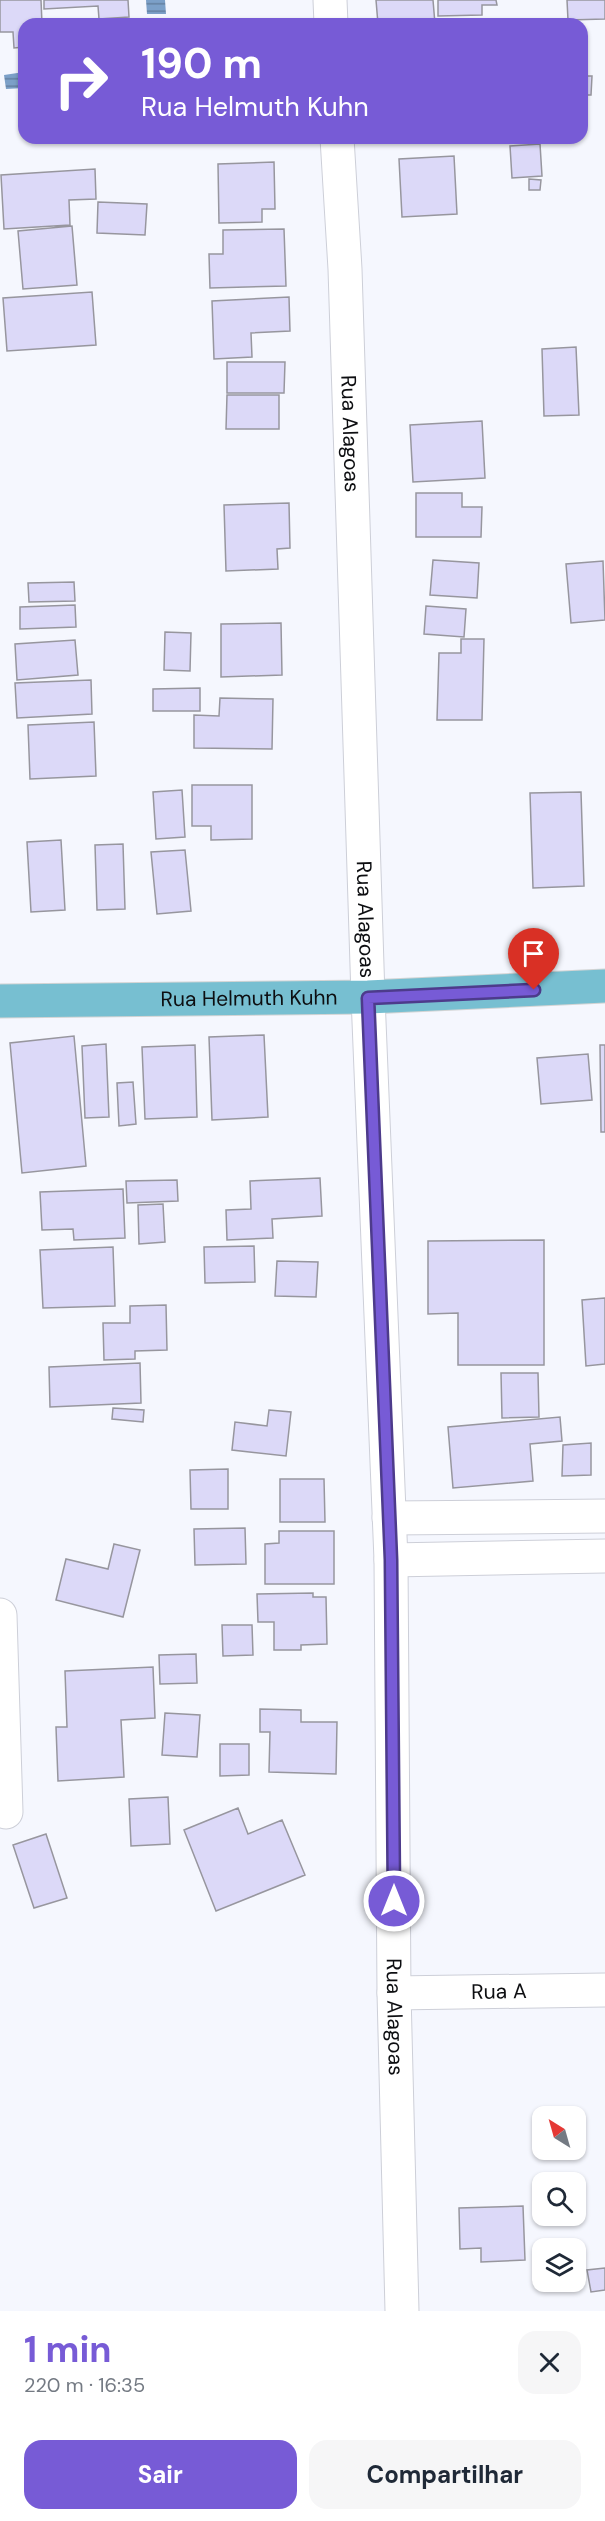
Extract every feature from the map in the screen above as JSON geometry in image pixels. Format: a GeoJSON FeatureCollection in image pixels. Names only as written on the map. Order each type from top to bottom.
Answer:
{"type":"FeatureCollection","features":[{"type":"Feature","properties":{"kind":"main road","name":"Rua Helmuth Kuhn"},"geometry":{"type":"LineString","coordinates":[[0,1001],[368,998],[605,986]]}},
{"type":"Feature","properties":{"kind":"street"},"geometry":{"type":"LineString","coordinates":[[330,0],[331,18]]}},
{"type":"Feature","properties":{"kind":"street","name":"Rua Alagoas"},"geometry":{"type":"LineString","coordinates":[[337,144],[345,269],[368,998],[391,1560],[394,1993],[402,2311]]}},
{"type":"Feature","properties":{"kind":"street"},"geometry":{"type":"LineString","coordinates":[[389,1518],[605,1516]]}},
{"type":"Feature","properties":{"kind":"street"},"geometry":{"type":"LineString","coordinates":[[391,1560],[605,1556]]}},
{"type":"Feature","properties":{"kind":"street"},"geometry":{"type":"LineString","coordinates":[[0,1615],[6,1812]]}},
{"type":"Feature","properties":{"kind":"street","name":"Rua A"},"geometry":{"type":"LineString","coordinates":[[394,1993],[605,1990]]}},
{"type":"Feature","properties":{"kind":"water"},"geometry":{"type":"Polygon","coordinates":[[[146,0],[165,0],[166,14],[147,14],[146,0]]]}},
{"type":"Feature","properties":{"kind":"water"},"geometry":{"type":"Polygon","coordinates":[[[18,73],[18,88],[6,89],[4,75],[18,73]]]}},
{"type":"Feature","properties":{"kind":"building"},"geometry":{"type":"Polygon","coordinates":[[[0,0],[41,0],[42,18],[18,18],[18,48],[14,48],[13,32],[0,32],[0,0]]]}},
{"type":"Feature","properties":{"kind":"building"},"geometry":{"type":"Polygon","coordinates":[[[44,0],[128,0],[129,17],[99,18],[98,6],[44,9],[44,0]]]}},
{"type":"Feature","properties":{"kind":"building"},"geometry":{"type":"Polygon","coordinates":[[[376,0],[433,0],[434,18],[378,18],[376,0]]]}},
{"type":"Feature","properties":{"kind":"building"},"geometry":{"type":"Polygon","coordinates":[[[438,0],[496,0],[497,5],[482,5],[482,15],[438,16],[438,0]]]}},
{"type":"Feature","properties":{"kind":"building"},"geometry":{"type":"Polygon","coordinates":[[[567,0],[605,0],[605,19],[568,18],[567,0]]]}},
{"type":"Feature","properties":{"kind":"building"},"geometry":{"type":"Polygon","coordinates":[[[588,76],[592,76],[591,95],[588,95],[588,76]]]}},
{"type":"Feature","properties":{"kind":"building"},"geometry":{"type":"Polygon","coordinates":[[[540,144],[542,176],[512,178],[510,146],[540,144]]]}},
{"type":"Feature","properties":{"kind":"building"},"geometry":{"type":"Polygon","coordinates":[[[454,156],[457,214],[402,217],[399,159],[454,156]]]}},
{"type":"Feature","properties":{"kind":"building"},"geometry":{"type":"Polygon","coordinates":[[[274,162],[275,209],[262,209],[262,222],[219,223],[218,164],[274,162]]]}},
{"type":"Feature","properties":{"kind":"building"},"geometry":{"type":"Polygon","coordinates":[[[95,169],[96,199],[69,200],[70,225],[4,229],[1,175],[95,169]]]}},
{"type":"Feature","properties":{"kind":"building"},"geometry":{"type":"Polygon","coordinates":[[[529,179],[541,180],[540,190],[529,190],[529,179]]]}},
{"type":"Feature","properties":{"kind":"building"},"geometry":{"type":"Polygon","coordinates":[[[98,202],[147,204],[145,235],[97,233],[98,202]]]}},
{"type":"Feature","properties":{"kind":"building"},"geometry":{"type":"Polygon","coordinates":[[[72,226],[77,285],[23,289],[18,231],[72,226]]]}},
{"type":"Feature","properties":{"kind":"building"},"geometry":{"type":"Polygon","coordinates":[[[284,229],[286,286],[210,288],[209,254],[223,254],[223,230],[284,229]]]}},
{"type":"Feature","properties":{"kind":"building"},"geometry":{"type":"Polygon","coordinates":[[[92,292],[96,345],[7,351],[3,298],[92,292]]]}},
{"type":"Feature","properties":{"kind":"building"},"geometry":{"type":"Polygon","coordinates":[[[289,297],[290,331],[251,333],[252,357],[214,359],[212,301],[289,297]]]}},
{"type":"Feature","properties":{"kind":"building"},"geometry":{"type":"Polygon","coordinates":[[[576,347],[579,415],[544,416],[542,349],[576,347]]]}},
{"type":"Feature","properties":{"kind":"building"},"geometry":{"type":"Polygon","coordinates":[[[227,362],[285,362],[284,393],[227,393],[227,362]]]}},
{"type":"Feature","properties":{"kind":"building"},"geometry":{"type":"Polygon","coordinates":[[[227,395],[279,395],[279,429],[226,429],[227,395]]]}},
{"type":"Feature","properties":{"kind":"building"},"geometry":{"type":"Polygon","coordinates":[[[482,421],[485,478],[413,482],[410,425],[482,421]]]}},
{"type":"Feature","properties":{"kind":"building"},"geometry":{"type":"Polygon","coordinates":[[[416,493],[462,493],[462,507],[482,507],[481,537],[416,537],[416,493]]]}},
{"type":"Feature","properties":{"kind":"building"},"geometry":{"type":"Polygon","coordinates":[[[289,503],[290,548],[277,549],[278,569],[226,571],[224,505],[289,503]]]}},
{"type":"Feature","properties":{"kind":"building"},"geometry":{"type":"Polygon","coordinates":[[[433,560],[479,563],[477,598],[430,595],[433,560]]]}},
{"type":"Feature","properties":{"kind":"building"},"geometry":{"type":"Polygon","coordinates":[[[603,561],[605,620],[571,623],[566,564],[603,561]]]}},
{"type":"Feature","properties":{"kind":"building"},"geometry":{"type":"Polygon","coordinates":[[[74,582],[75,601],[29,602],[28,583],[74,582]]]}},
{"type":"Feature","properties":{"kind":"building"},"geometry":{"type":"Polygon","coordinates":[[[75,605],[76,627],[20,629],[20,607],[75,605]]]}},
{"type":"Feature","properties":{"kind":"building"},"geometry":{"type":"Polygon","coordinates":[[[426,606],[466,609],[464,637],[424,634],[426,606]]]}},
{"type":"Feature","properties":{"kind":"building"},"geometry":{"type":"Polygon","coordinates":[[[281,623],[282,675],[221,677],[221,624],[281,623]]]}},
{"type":"Feature","properties":{"kind":"building"},"geometry":{"type":"Polygon","coordinates":[[[165,632],[191,633],[190,671],[164,670],[165,632]]]}},
{"type":"Feature","properties":{"kind":"building"},"geometry":{"type":"Polygon","coordinates":[[[461,639],[484,639],[482,720],[437,720],[439,653],[461,653],[461,639]]]}},
{"type":"Feature","properties":{"kind":"building"},"geometry":{"type":"Polygon","coordinates":[[[75,640],[78,675],[17,680],[15,644],[75,640]]]}},
{"type":"Feature","properties":{"kind":"building"},"geometry":{"type":"Polygon","coordinates":[[[91,680],[92,714],[17,718],[15,683],[91,680]]]}},
{"type":"Feature","properties":{"kind":"building"},"geometry":{"type":"Polygon","coordinates":[[[200,688],[200,711],[153,711],[153,689],[200,688]]]}},
{"type":"Feature","properties":{"kind":"building"},"geometry":{"type":"Polygon","coordinates":[[[220,698],[273,699],[272,749],[194,748],[194,715],[219,716],[220,698]]]}},
{"type":"Feature","properties":{"kind":"building"},"geometry":{"type":"Polygon","coordinates":[[[94,722],[96,776],[30,779],[28,725],[94,722]]]}},
{"type":"Feature","properties":{"kind":"building"},"geometry":{"type":"Polygon","coordinates":[[[192,785],[252,785],[252,839],[211,840],[211,826],[192,826],[192,785]]]}},
{"type":"Feature","properties":{"kind":"building"},"geometry":{"type":"Polygon","coordinates":[[[182,790],[185,837],[156,839],[153,792],[182,790]]]}},
{"type":"Feature","properties":{"kind":"building"},"geometry":{"type":"Polygon","coordinates":[[[581,792],[584,886],[533,888],[530,793],[581,792]]]}},
{"type":"Feature","properties":{"kind":"building"},"geometry":{"type":"Polygon","coordinates":[[[61,840],[65,910],[31,912],[27,842],[61,840]]]}},
{"type":"Feature","properties":{"kind":"building"},"geometry":{"type":"Polygon","coordinates":[[[123,844],[125,909],[97,910],[95,845],[123,844]]]}},
{"type":"Feature","properties":{"kind":"building"},"geometry":{"type":"Polygon","coordinates":[[[185,850],[191,911],[157,914],[151,852],[185,850]]]}},
{"type":"Feature","properties":{"kind":"building"},"geometry":{"type":"Polygon","coordinates":[[[264,1035],[268,1117],[212,1120],[209,1037],[264,1035]]]}},
{"type":"Feature","properties":{"kind":"building"},"geometry":{"type":"Polygon","coordinates":[[[74,1036],[86,1166],[22,1173],[10,1043],[74,1036]]]}},
{"type":"Feature","properties":{"kind":"building"},"geometry":{"type":"Polygon","coordinates":[[[106,1044],[109,1117],[85,1118],[82,1046],[106,1044]]]}},
{"type":"Feature","properties":{"kind":"building"},"geometry":{"type":"Polygon","coordinates":[[[195,1045],[197,1117],[145,1119],[142,1047],[195,1045]]]}},
{"type":"Feature","properties":{"kind":"building"},"geometry":{"type":"Polygon","coordinates":[[[600,1045],[605,1045],[605,1132],[601,1132],[600,1045]]]}},
{"type":"Feature","properties":{"kind":"building"},"geometry":{"type":"Polygon","coordinates":[[[588,1054],[592,1100],[541,1104],[537,1058],[588,1054]]]}},
{"type":"Feature","properties":{"kind":"building"},"geometry":{"type":"Polygon","coordinates":[[[133,1082],[136,1124],[119,1126],[117,1083],[133,1082]]]}},
{"type":"Feature","properties":{"kind":"building"},"geometry":{"type":"Polygon","coordinates":[[[320,1178],[322,1216],[272,1219],[273,1238],[227,1240],[226,1210],[251,1209],[250,1181],[320,1178]]]}},
{"type":"Feature","properties":{"kind":"building"},"geometry":{"type":"Polygon","coordinates":[[[177,1180],[178,1201],[127,1203],[126,1181],[177,1180]]]}},
{"type":"Feature","properties":{"kind":"building"},"geometry":{"type":"Polygon","coordinates":[[[123,1189],[125,1238],[74,1240],[73,1229],[42,1230],[40,1192],[123,1189]]]}},
{"type":"Feature","properties":{"kind":"building"},"geometry":{"type":"Polygon","coordinates":[[[163,1204],[165,1242],[139,1244],[138,1205],[163,1204]]]}},
{"type":"Feature","properties":{"kind":"building"},"geometry":{"type":"Polygon","coordinates":[[[544,1240],[544,1365],[458,1365],[458,1313],[428,1314],[428,1241],[544,1240]]]}},
{"type":"Feature","properties":{"kind":"building"},"geometry":{"type":"Polygon","coordinates":[[[254,1246],[255,1282],[205,1283],[204,1247],[254,1246]]]}},
{"type":"Feature","properties":{"kind":"building"},"geometry":{"type":"Polygon","coordinates":[[[113,1247],[115,1306],[43,1308],[40,1250],[113,1247]]]}},
{"type":"Feature","properties":{"kind":"building"},"geometry":{"type":"Polygon","coordinates":[[[277,1261],[318,1262],[316,1297],[275,1296],[277,1261]]]}},
{"type":"Feature","properties":{"kind":"building"},"geometry":{"type":"Polygon","coordinates":[[[605,1298],[605,1364],[586,1366],[582,1300],[605,1298]]]}},
{"type":"Feature","properties":{"kind":"building"},"geometry":{"type":"Polygon","coordinates":[[[166,1305],[167,1350],[135,1351],[135,1359],[104,1360],[103,1323],[130,1323],[130,1306],[166,1305]]]}},
{"type":"Feature","properties":{"kind":"building"},"geometry":{"type":"Polygon","coordinates":[[[140,1363],[141,1403],[50,1407],[49,1367],[140,1363]]]}},
{"type":"Feature","properties":{"kind":"building"},"geometry":{"type":"Polygon","coordinates":[[[501,1373],[538,1373],[539,1417],[502,1418],[501,1373]]]}},
{"type":"Feature","properties":{"kind":"building"},"geometry":{"type":"Polygon","coordinates":[[[113,1408],[144,1410],[143,1422],[112,1419],[113,1408]]]}},
{"type":"Feature","properties":{"kind":"building"},"geometry":{"type":"Polygon","coordinates":[[[269,1410],[291,1412],[286,1456],[232,1450],[235,1422],[267,1426],[269,1410]]]}},
{"type":"Feature","properties":{"kind":"building"},"geometry":{"type":"Polygon","coordinates":[[[560,1417],[562,1441],[530,1444],[533,1481],[453,1488],[448,1427],[560,1417]]]}},
{"type":"Feature","properties":{"kind":"building"},"geometry":{"type":"Polygon","coordinates":[[[591,1443],[591,1475],[562,1476],[563,1445],[591,1443]]]}},
{"type":"Feature","properties":{"kind":"building"},"geometry":{"type":"Polygon","coordinates":[[[228,1469],[228,1509],[191,1509],[190,1470],[228,1469]]]}},
{"type":"Feature","properties":{"kind":"building"},"geometry":{"type":"Polygon","coordinates":[[[280,1479],[324,1479],[325,1522],[280,1522],[280,1479]]]}},
{"type":"Feature","properties":{"kind":"building"},"geometry":{"type":"Polygon","coordinates":[[[245,1528],[246,1564],[195,1565],[194,1529],[245,1528]]]}},
{"type":"Feature","properties":{"kind":"building"},"geometry":{"type":"Polygon","coordinates":[[[279,1531],[334,1531],[334,1584],[265,1584],[265,1544],[279,1543],[279,1531]]]}},
{"type":"Feature","properties":{"kind":"building"},"geometry":{"type":"Polygon","coordinates":[[[114,1544],[140,1550],[123,1617],[56,1600],[66,1559],[108,1569],[114,1544]]]}},
{"type":"Feature","properties":{"kind":"building"},"geometry":{"type":"Polygon","coordinates":[[[313,1593],[313,1597],[326,1597],[327,1644],[301,1645],[301,1650],[274,1650],[274,1622],[258,1622],[257,1594],[313,1593]]]}},
{"type":"Feature","properties":{"kind":"building"},"geometry":{"type":"Polygon","coordinates":[[[222,1625],[252,1625],[253,1655],[223,1656],[222,1625]]]}},
{"type":"Feature","properties":{"kind":"building"},"geometry":{"type":"Polygon","coordinates":[[[196,1654],[197,1683],[160,1684],[159,1655],[196,1654]]]}},
{"type":"Feature","properties":{"kind":"building"},"geometry":{"type":"Polygon","coordinates":[[[153,1667],[155,1718],[121,1720],[124,1777],[58,1781],[56,1727],[67,1727],[65,1671],[153,1667]]]}},
{"type":"Feature","properties":{"kind":"building"},"geometry":{"type":"Polygon","coordinates":[[[260,1709],[301,1710],[301,1722],[337,1722],[336,1774],[269,1772],[270,1732],[260,1732],[260,1709]]]}},
{"type":"Feature","properties":{"kind":"building"},"geometry":{"type":"Polygon","coordinates":[[[165,1713],[200,1715],[197,1757],[162,1755],[165,1713]]]}},
{"type":"Feature","properties":{"kind":"building"},"geometry":{"type":"Polygon","coordinates":[[[220,1744],[249,1744],[249,1775],[220,1776],[220,1744]]]}},
{"type":"Feature","properties":{"kind":"building"},"geometry":{"type":"Polygon","coordinates":[[[168,1797],[170,1844],[131,1846],[129,1799],[168,1797]]]}},
{"type":"Feature","properties":{"kind":"building"},"geometry":{"type":"Polygon","coordinates":[[[238,1808],[248,1834],[282,1820],[305,1875],[216,1911],[184,1830],[238,1808]]]}},
{"type":"Feature","properties":{"kind":"building"},"geometry":{"type":"Polygon","coordinates":[[[46,1834],[67,1898],[34,1908],[13,1845],[46,1834]]]}},
{"type":"Feature","properties":{"kind":"building"},"geometry":{"type":"Polygon","coordinates":[[[523,2206],[525,2260],[481,2262],[481,2248],[460,2249],[459,2208],[523,2206]]]}},
{"type":"Feature","properties":{"kind":"building"},"geometry":{"type":"Polygon","coordinates":[[[605,2268],[605,2290],[591,2292],[587,2270],[605,2268]]]}},
{"type":"Feature","properties":{"kind":"route"},"geometry":{"type":"LineString","coordinates":[[394,1901],[391,1560],[368,998],[534,990]]}}]}
